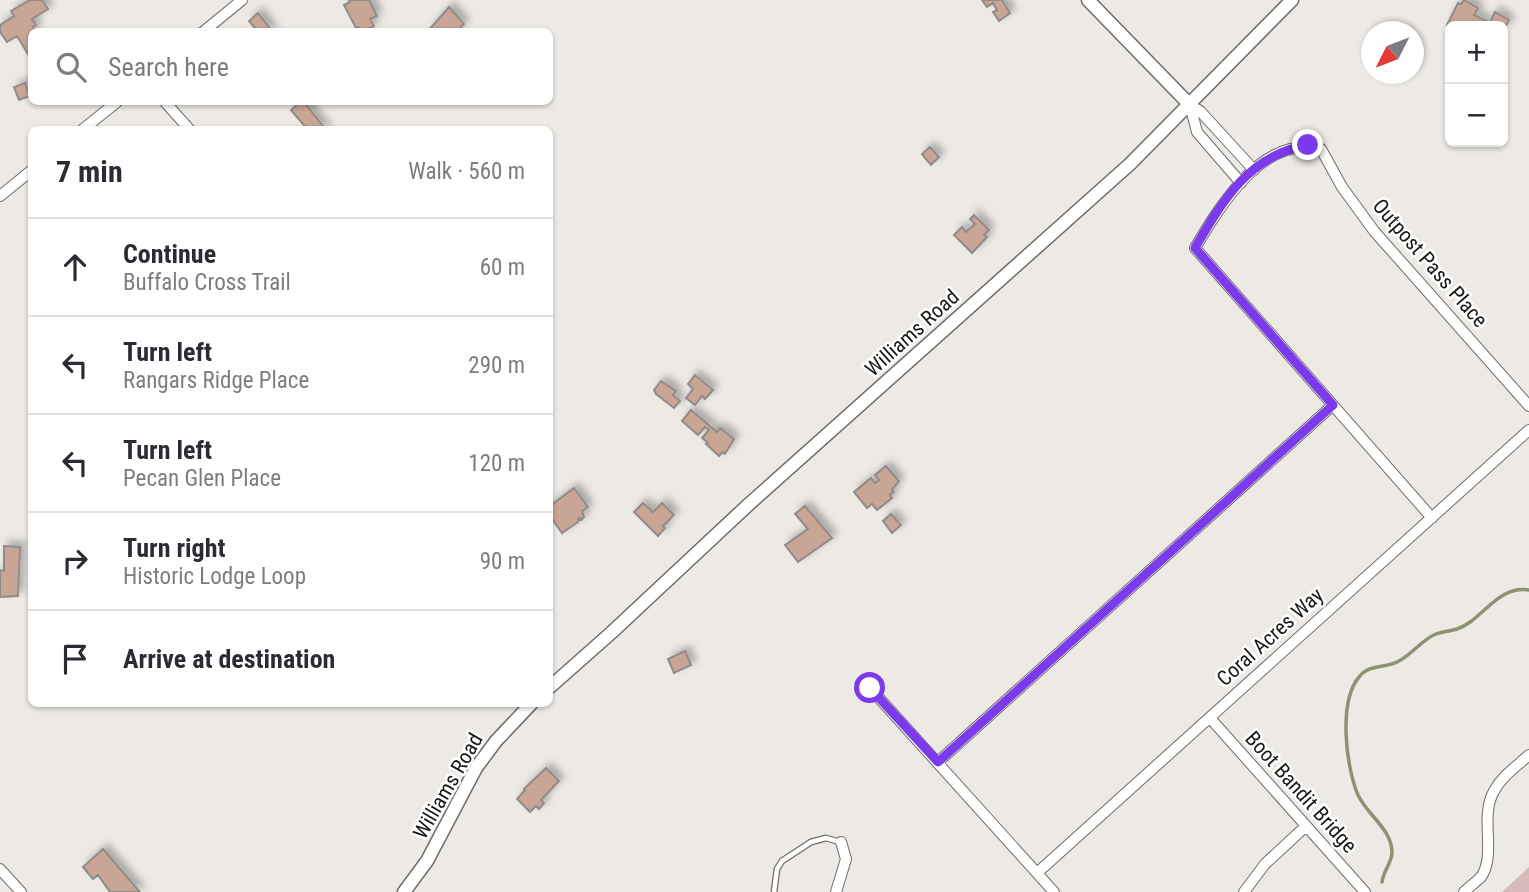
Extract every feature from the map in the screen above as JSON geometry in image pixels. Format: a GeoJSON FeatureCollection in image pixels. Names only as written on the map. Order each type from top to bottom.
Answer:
{"type":"FeatureCollection","features":[{"type":"Feature","properties":{"kind":"street"},"geometry":{"type":"LineString","coordinates":[[208,28],[242,0]]}},
{"type":"Feature","properties":{"kind":"street"},"geometry":{"type":"LineString","coordinates":[[1088,0],[1190,105],[1200,111],[1254,170],[1217,210],[1195,248],[1432,518]]}},
{"type":"Feature","properties":{"kind":"street","name":"Williams Road"},"geometry":{"type":"LineString","coordinates":[[553,684],[748,505],[1130,164],[1292,0]]}},
{"type":"Feature","properties":{"kind":"street"},"geometry":{"type":"LineString","coordinates":[[87,126],[113,105]]}},
{"type":"Feature","properties":{"kind":"street"},"geometry":{"type":"LineString","coordinates":[[168,105],[186,126]]}},
{"type":"Feature","properties":{"kind":"street"},"geometry":{"type":"LineString","coordinates":[[1190,105],[1197,132],[1241,183]]}},
{"type":"Feature","properties":{"kind":"street","name":"Outpost Pass Place"},"geometry":{"type":"LineString","coordinates":[[1254,170],[1277,153],[1308,145],[1321,149],[1342,187],[1374,231],[1529,406]]}},
{"type":"Feature","properties":{"kind":"street"},"geometry":{"type":"LineString","coordinates":[[0,196],[28,173]]}},
{"type":"Feature","properties":{"kind":"street"},"geometry":{"type":"LineString","coordinates":[[938,762],[1333,405]]}},
{"type":"Feature","properties":{"kind":"street","name":"Coral Acres Way"},"geometry":{"type":"LineString","coordinates":[[1037,873],[1529,430]]}},
{"type":"Feature","properties":{"kind":"street"},"geometry":{"type":"LineString","coordinates":[[870,688],[1054,892]]}},
{"type":"Feature","properties":{"kind":"street","name":"Williams Road"},"geometry":{"type":"LineString","coordinates":[[404,892],[427,861],[476,768],[496,741],[528,707]]}},
{"type":"Feature","properties":{"kind":"street","name":"Boot Bandit Bridge"},"geometry":{"type":"LineString","coordinates":[[1210,718],[1364,892]]}},
{"type":"Feature","properties":{"kind":"street"},"geometry":{"type":"LineString","coordinates":[[1464,892],[1480,877],[1487,863],[1487,810],[1493,791],[1503,778],[1529,755]]}},
{"type":"Feature","properties":{"kind":"street"},"geometry":{"type":"LineString","coordinates":[[1244,892],[1265,864],[1306,826]]}},
{"type":"Feature","properties":{"kind":"street"},"geometry":{"type":"LineString","coordinates":[[836,892],[845,859],[841,842]]}},
{"type":"Feature","properties":{"kind":"street"},"geometry":{"type":"LineString","coordinates":[[0,869],[21,892]]}},
{"type":"Feature","properties":{"kind":"lane"},"geometry":{"type":"LineString","coordinates":[[774,892],[777,869],[782,860],[811,842],[826,838],[841,842]]}},
{"type":"Feature","properties":{"kind":"shaded area"},"geometry":{"type":"Polygon","coordinates":[[[1529,867],[1529,892],[1502,892],[1529,867]]]}},
{"type":"Feature","properties":{"kind":"building"},"geometry":{"type":"Polygon","coordinates":[[[30,0],[42,0],[48,9],[32,19],[36,25],[28,28],[28,54],[17,36],[7,42],[0,32],[0,25],[14,16],[11,11],[30,0]]]}},
{"type":"Feature","properties":{"kind":"building"},"geometry":{"type":"Polygon","coordinates":[[[349,0],[369,0],[377,16],[370,19],[374,26],[356,28],[344,5],[350,2],[349,0]]]}},
{"type":"Feature","properties":{"kind":"building"},"geometry":{"type":"Polygon","coordinates":[[[982,0],[1002,0],[1010,13],[999,21],[993,12],[997,10],[993,3],[987,7],[982,0]]]}},
{"type":"Feature","properties":{"kind":"building"},"geometry":{"type":"Polygon","coordinates":[[[1464,0],[1478,8],[1474,15],[1487,21],[1449,21],[1458,3],[1461,4],[1464,0]]]}},
{"type":"Feature","properties":{"kind":"building"},"geometry":{"type":"Polygon","coordinates":[[[449,7],[464,24],[460,28],[431,28],[449,7]]]}},
{"type":"Feature","properties":{"kind":"building"},"geometry":{"type":"Polygon","coordinates":[[[1495,12],[1509,20],[1508,22],[1490,21],[1495,12]]]}},
{"type":"Feature","properties":{"kind":"building"},"geometry":{"type":"Polygon","coordinates":[[[258,13],[270,28],[255,28],[249,21],[258,13]]]}},
{"type":"Feature","properties":{"kind":"building"},"geometry":{"type":"Polygon","coordinates":[[[25,83],[28,97],[19,100],[14,87],[25,83]]]}},
{"type":"Feature","properties":{"kind":"building"},"geometry":{"type":"Polygon","coordinates":[[[297,105],[306,105],[323,126],[305,126],[291,110],[297,105]]]}},
{"type":"Feature","properties":{"kind":"building"},"geometry":{"type":"Polygon","coordinates":[[[930,147],[939,157],[931,165],[922,154],[930,147]]]}},
{"type":"Feature","properties":{"kind":"building"},"geometry":{"type":"Polygon","coordinates":[[[974,215],[989,230],[984,235],[987,237],[972,253],[954,235],[962,227],[966,232],[975,224],[970,219],[974,215]]]}},
{"type":"Feature","properties":{"kind":"building"},"geometry":{"type":"Polygon","coordinates":[[[695,375],[713,390],[705,399],[702,396],[695,405],[686,398],[693,389],[688,384],[695,375]]]}},
{"type":"Feature","properties":{"kind":"building"},"geometry":{"type":"Polygon","coordinates":[[[661,381],[676,391],[673,395],[680,401],[674,408],[654,390],[661,381]]]}},
{"type":"Feature","properties":{"kind":"building"},"geometry":{"type":"Polygon","coordinates":[[[691,410],[717,432],[720,428],[734,439],[725,454],[723,452],[719,456],[702,438],[709,430],[705,427],[698,435],[682,421],[691,410]]]}},
{"type":"Feature","properties":{"kind":"building"},"geometry":{"type":"Polygon","coordinates":[[[886,466],[899,481],[892,490],[892,498],[877,510],[872,504],[867,508],[854,492],[871,478],[875,483],[879,480],[875,475],[886,466]]]}},
{"type":"Feature","properties":{"kind":"building"},"geometry":{"type":"Polygon","coordinates":[[[574,488],[588,507],[582,511],[584,517],[581,520],[579,518],[578,522],[562,533],[553,520],[553,504],[574,488]]]}},
{"type":"Feature","properties":{"kind":"building"},"geometry":{"type":"Polygon","coordinates":[[[643,503],[653,512],[662,503],[674,515],[658,536],[634,512],[643,503]]]}},
{"type":"Feature","properties":{"kind":"building"},"geometry":{"type":"Polygon","coordinates":[[[805,506],[832,538],[798,562],[785,545],[808,529],[795,514],[805,506]]]}},
{"type":"Feature","properties":{"kind":"building"},"geometry":{"type":"Polygon","coordinates":[[[891,514],[901,525],[892,533],[883,521],[891,514]]]}},
{"type":"Feature","properties":{"kind":"building"},"geometry":{"type":"Polygon","coordinates":[[[4,546],[20,547],[18,596],[0,597],[0,570],[4,571],[4,546]]]}},
{"type":"Feature","properties":{"kind":"building"},"geometry":{"type":"Polygon","coordinates":[[[685,651],[691,665],[674,673],[668,659],[685,651]]]}},
{"type":"Feature","properties":{"kind":"building"},"geometry":{"type":"Polygon","coordinates":[[[546,768],[559,781],[541,800],[544,803],[539,809],[536,806],[530,812],[517,799],[546,768]]]}},
{"type":"Feature","properties":{"kind":"building"},"geometry":{"type":"Polygon","coordinates":[[[103,849],[140,892],[110,892],[98,875],[93,879],[83,867],[103,849]]]}},
{"type":"Feature","properties":{"kind":"waterway"},"geometry":{"type":"LineString","coordinates":[[1382,882],[1392,856],[1391,844],[1384,830],[1362,803],[1350,768],[1346,718],[1352,688],[1367,670],[1397,662],[1438,633],[1466,625],[1508,593],[1529,590]]}},
{"type":"Feature","properties":{"kind":"route"},"geometry":{"type":"LineString","coordinates":[[870,688],[938,762],[1333,405],[1195,248],[1217,210],[1262,162],[1277,153],[1308,145]]}}]}
